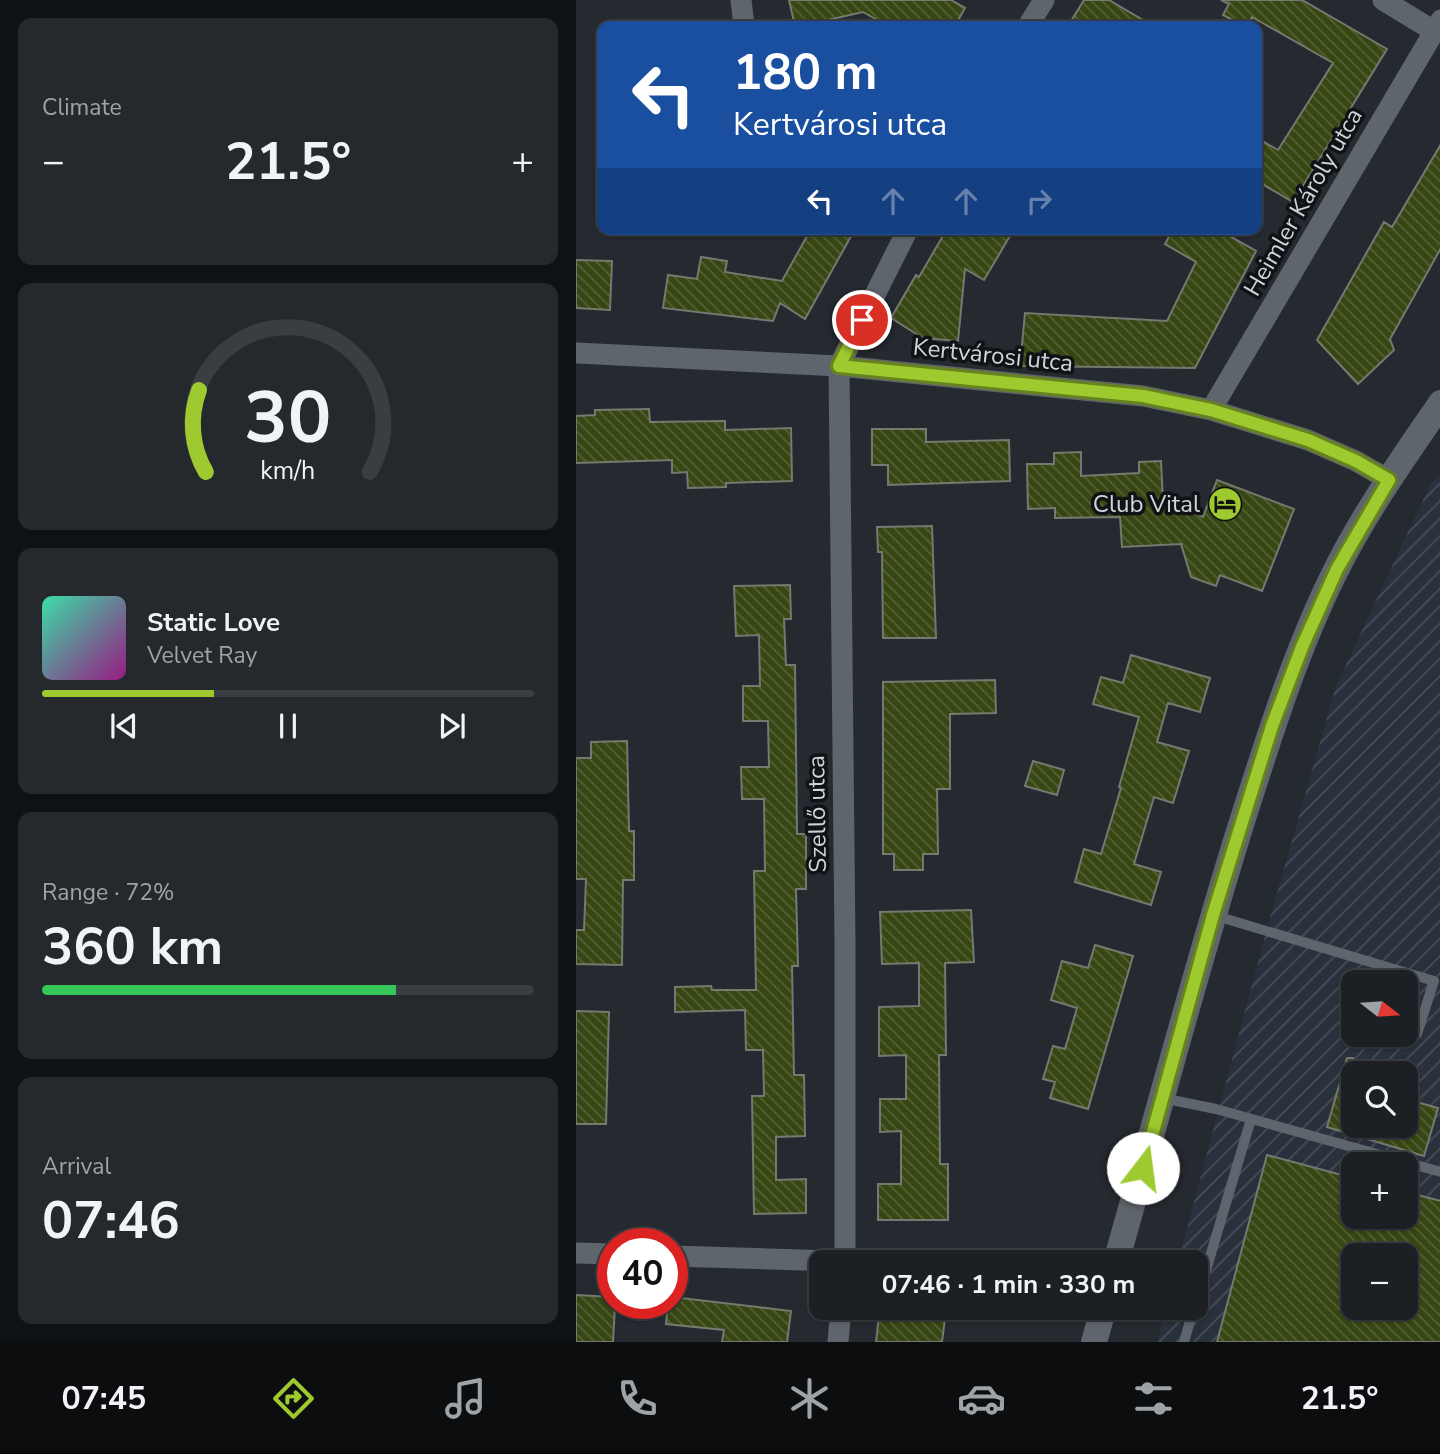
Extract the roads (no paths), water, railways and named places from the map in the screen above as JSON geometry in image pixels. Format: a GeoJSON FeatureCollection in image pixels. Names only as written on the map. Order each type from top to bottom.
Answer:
{"type":"FeatureCollection","features":[{"type":"Feature","properties":{"kind":"street"},"geometry":{"type":"LineString","coordinates":[[741,0],[743,21]]}},
{"type":"Feature","properties":{"kind":"street"},"geometry":{"type":"LineString","coordinates":[[1031,21],[1044,0]]}},
{"type":"Feature","properties":{"kind":"street"},"geometry":{"type":"LineString","coordinates":[[1383,0],[1437,25]]}},
{"type":"Feature","properties":{"kind":"street","name":"Heimler Károly utca"},"geometry":{"type":"LineString","coordinates":[[1211,410],[1437,25]]}},
{"type":"Feature","properties":{"kind":"street"},"geometry":{"type":"LineString","coordinates":[[839,366],[905,235]]}},
{"type":"Feature","properties":{"kind":"street","name":"Kertvárosi utca"},"geometry":{"type":"LineString","coordinates":[[576,353],[839,366],[1143,396],[1211,410],[1308,440],[1356,461],[1389,480]]}},
{"type":"Feature","properties":{"kind":"street","name":"Szellő utca"},"geometry":{"type":"LineString","coordinates":[[839,366],[845,1250]]}},
{"type":"Feature","properties":{"kind":"street"},"geometry":{"type":"LineString","coordinates":[[1119,1250],[1213,915],[1272,726],[1302,647],[1337,569],[1389,480],[1440,403]]}},
{"type":"Feature","properties":{"kind":"street"},"geometry":{"type":"LineString","coordinates":[[576,1253],[597,1254]]}},
{"type":"Feature","properties":{"kind":"street"},"geometry":{"type":"LineString","coordinates":[[688,1256],[809,1260]]}},
{"type":"Feature","properties":{"kind":"street"},"geometry":{"type":"LineString","coordinates":[[838,1342],[840,1320]]}},
{"type":"Feature","properties":{"kind":"street"},"geometry":{"type":"LineString","coordinates":[[1094,1342],[1100,1320]]}},
{"type":"Feature","properties":{"kind":"lane"},"geometry":{"type":"LineString","coordinates":[[1213,915],[1397,970]]}},
{"type":"Feature","properties":{"kind":"lane"},"geometry":{"type":"LineString","coordinates":[[1418,976],[1434,981],[1418,1031]]}},
{"type":"Feature","properties":{"kind":"lane"},"geometry":{"type":"LineString","coordinates":[[1162,1098],[1252,1119],[1440,1172]]}},
{"type":"Feature","properties":{"kind":"lane"},"geometry":{"type":"LineString","coordinates":[[1208,1263],[1252,1119]]}},
{"type":"Feature","properties":{"kind":"lane"},"geometry":{"type":"LineString","coordinates":[[1184,1342],[1191,1320]]}},
{"type":"Feature","properties":{"kind":"place","name":"Club Vital"},"geometry":{"type":"Point","coordinates":[1225,504]}}]}
